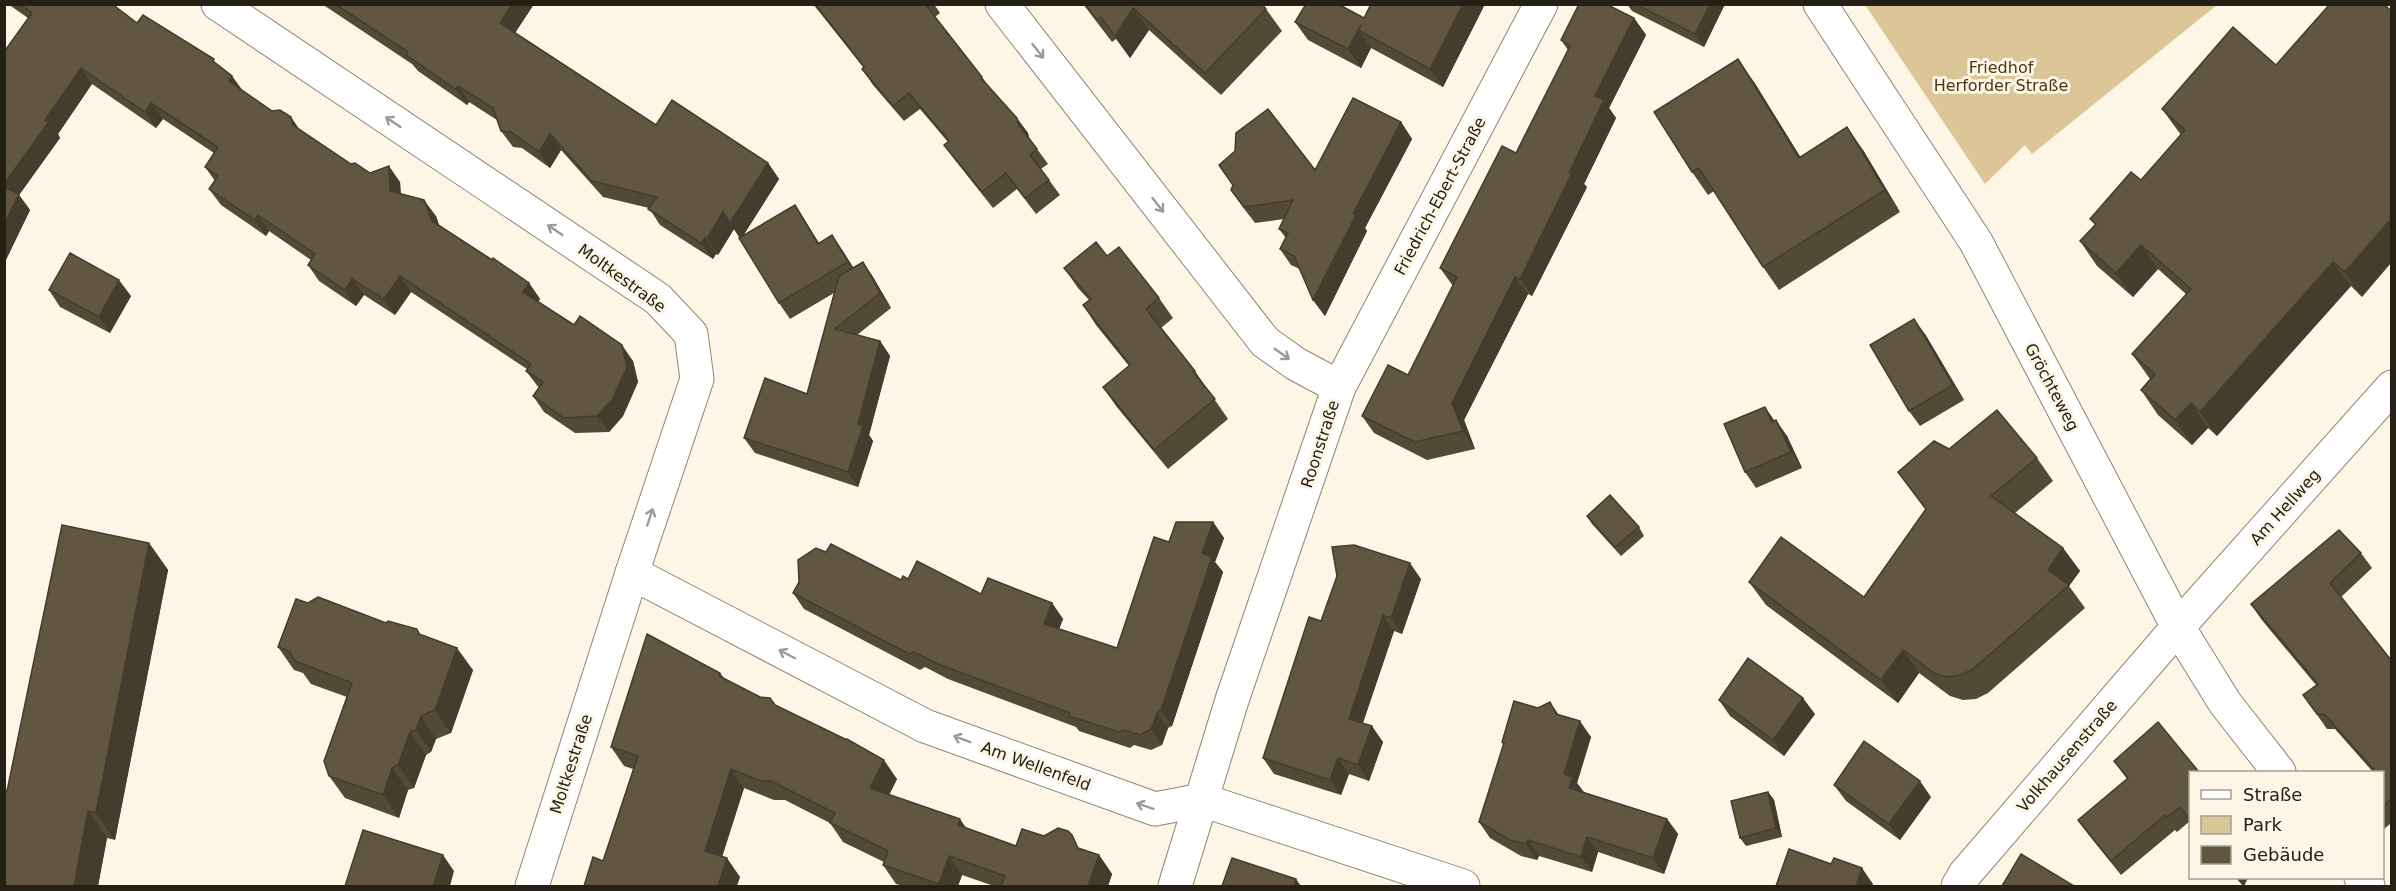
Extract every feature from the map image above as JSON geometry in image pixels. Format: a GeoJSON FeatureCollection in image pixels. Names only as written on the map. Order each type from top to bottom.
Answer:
{"type":"FeatureCollection","features":[{"type":"Feature","properties":{"kind":"street","name":"Moltkestraße"},"geometry":{"type":"LineString","coordinates":[[218,4],[658,299],[691,334],[697,379],[532,886]]}},
{"type":"Feature","properties":{"kind":"street","name":"Roonstraße"},"geometry":{"type":"LineString","coordinates":[[1002,4],[1264,342],[1296,364],[1339,387],[1232,700],[1175,886]]}},
{"type":"Feature","properties":{"kind":"street","name":"Friedrich-Ebert-Straße"},"geometry":{"type":"LineString","coordinates":[[1339,387],[1541,4]]}},
{"type":"Feature","properties":{"kind":"street","name":"Gröchteweg"},"geometry":{"type":"LineString","coordinates":[[1820,4],[1976,242],[2178,627],[2225,704],[2278,771]]}},
{"type":"Feature","properties":{"kind":"street","name":"Am Hellweg"},"geometry":{"type":"LineString","coordinates":[[2178,627],[2391,387]]}},
{"type":"Feature","properties":{"kind":"street","name":"Am Wellenfeld"},"geometry":{"type":"LineString","coordinates":[[632,573],[925,726],[1155,809],[1202,800],[1463,886]]}},
{"type":"Feature","properties":{"kind":"street","name":"Volkhausenstraße"},"geometry":{"type":"LineString","coordinates":[[1958,886],[1965,874],[2178,627]]}},
{"type":"Feature","properties":{"kind":"green space","name":"Friedhof Herforder Straße"},"geometry":{"type":"Polygon","coordinates":[[[1865,5],[2217,5],[2032,154],[2025,145],[1985,184],[1865,5]]]}},
{"type":"Feature","properties":{"kind":"building"},"geometry":{"type":"Polygon","coordinates":[[[19,4],[112,4],[137,23],[143,15],[214,59],[213,61],[232,76],[229,81],[272,111],[280,110],[291,117],[293,125],[351,164],[355,163],[370,173],[389,166],[390,191],[424,200],[432,221],[529,283],[523,292],[574,325],[580,316],[622,345],[627,367],[612,400],[597,416],[564,418],[533,396],[543,382],[526,371],[531,364],[400,276],[384,299],[352,279],[345,290],[308,265],[315,254],[258,215],[255,220],[209,189],[218,176],[205,167],[218,147],[151,103],[145,112],[81,68],[45,120],[49,122],[4,184],[4,52],[32,13],[19,4]]]}},
{"type":"Feature","properties":{"kind":"building"},"geometry":{"type":"Polygon","coordinates":[[[335,4],[512,4],[500,23],[656,125],[672,100],[768,163],[730,223],[723,212],[707,239],[705,238],[701,243],[648,209],[657,197],[592,181],[550,134],[539,152],[511,132],[501,131],[493,108],[458,86],[456,89],[406,55],[408,52],[335,4]]]}},
{"type":"Feature","properties":{"kind":"building"},"geometry":{"type":"Polygon","coordinates":[[[815,4],[925,4],[981,78],[1017,118],[1018,124],[1037,149],[1030,155],[1049,180],[1025,198],[1006,173],[982,192],[944,145],[949,141],[909,93],[893,106],[862,69],[864,67],[815,4]]]}},
{"type":"Feature","properties":{"kind":"building"},"geometry":{"type":"Polygon","coordinates":[[[1085,4],[1262,4],[1266,9],[1205,73],[1133,8],[1115,36],[1101,17],[1097,20],[1085,4]]]}},
{"type":"Feature","properties":{"kind":"building"},"geometry":{"type":"Polygon","coordinates":[[[1306,4],[1338,4],[1364,18],[1371,4],[1463,4],[1430,69],[1358,30],[1348,49],[1295,22],[1306,4]]]}},
{"type":"Feature","properties":{"kind":"building"},"geometry":{"type":"Polygon","coordinates":[[[1579,4],[1595,6],[1606,4],[1634,18],[1595,96],[1604,100],[1569,173],[1574,169],[1520,279],[1515,277],[1452,403],[1463,431],[1415,442],[1362,416],[1388,365],[1408,375],[1457,277],[1440,268],[1502,146],[1516,153],[1570,46],[1561,40],[1579,4]]]}},
{"type":"Feature","properties":{"kind":"building"},"geometry":{"type":"Polygon","coordinates":[[[1635,4],[1710,4],[1695,34],[1635,4]]]}},
{"type":"Feature","properties":{"kind":"building"},"geometry":{"type":"Polygon","coordinates":[[[2330,4],[2384,4],[2391,11],[2391,219],[2345,272],[2333,262],[2200,412],[2191,403],[2175,420],[2141,390],[2155,374],[2132,354],[2191,289],[2141,245],[2116,273],[2080,241],[2096,224],[2090,219],[2131,172],[2141,180],[2185,130],[2162,109],[2233,27],[2276,65],[2330,4]]]}},
{"type":"Feature","properties":{"kind":"building"},"geometry":{"type":"Polygon","coordinates":[[[1738,59],[1799,158],[1847,127],[1885,190],[1763,267],[1699,168],[1692,172],[1654,112],[1738,59]]]}},
{"type":"Feature","properties":{"kind":"building"},"geometry":{"type":"Polygon","coordinates":[[[1353,98],[1401,122],[1353,214],[1356,215],[1313,300],[1294,256],[1280,249],[1288,233],[1279,229],[1293,200],[1244,207],[1231,190],[1233,185],[1219,165],[1235,151],[1236,133],[1268,109],[1315,170],[1353,98]]]}},
{"type":"Feature","properties":{"kind":"building"},"geometry":{"type":"Polygon","coordinates":[[[4,187],[19,194],[4,225],[4,187]]]}},
{"type":"Feature","properties":{"kind":"building"},"geometry":{"type":"Polygon","coordinates":[[[795,205],[818,244],[832,235],[848,262],[779,303],[739,238],[795,205]]]}},
{"type":"Feature","properties":{"kind":"building"},"geometry":{"type":"Polygon","coordinates":[[[1096,242],[1107,256],[1119,247],[1159,298],[1146,309],[1215,399],[1154,450],[1103,387],[1130,365],[1083,305],[1091,299],[1064,268],[1096,242]]]}},
{"type":"Feature","properties":{"kind":"building"},"geometry":{"type":"Polygon","coordinates":[[[70,253],[119,280],[99,317],[49,290],[70,253]]]}},
{"type":"Feature","properties":{"kind":"building"},"geometry":{"type":"Polygon","coordinates":[[[863,262],[880,293],[835,329],[880,341],[858,424],[863,426],[848,472],[744,438],[765,378],[807,394],[839,276],[863,262]]]}},
{"type":"Feature","properties":{"kind":"building"},"geometry":{"type":"Polygon","coordinates":[[[1914,319],[1953,385],[1909,411],[1870,345],[1914,319]]]}},
{"type":"Feature","properties":{"kind":"building"},"geometry":{"type":"Polygon","coordinates":[[[1765,407],[1772,422],[1776,420],[1791,452],[1745,472],[1724,424],[1765,407]]]}},
{"type":"Feature","properties":{"kind":"building"},"geometry":{"type":"Polygon","coordinates":[[[1997,410],[2037,458],[1991,496],[2063,548],[2048,570],[2069,585],[1972,670],[1947,677],[1934,673],[1903,650],[1881,680],[1749,582],[1781,537],[1864,597],[1926,509],[1898,472],[1934,441],[1949,449],[1997,410]]]}},
{"type":"Feature","properties":{"kind":"building"},"geometry":{"type":"Polygon","coordinates":[[[1610,495],[1639,527],[1615,547],[1587,516],[1610,495]]]}},
{"type":"Feature","properties":{"kind":"building"},"geometry":{"type":"Polygon","coordinates":[[[1176,522],[1213,522],[1202,553],[1212,557],[1161,710],[1157,713],[1151,729],[1140,735],[1124,730],[1119,732],[1069,716],[1070,713],[938,664],[914,652],[909,654],[793,593],[799,582],[798,560],[816,548],[826,552],[831,544],[901,580],[903,576],[908,579],[917,561],[981,594],[988,578],[1052,603],[1044,624],[1117,648],[1154,537],[1169,542],[1176,522]]]}},
{"type":"Feature","properties":{"kind":"building"},"geometry":{"type":"Polygon","coordinates":[[[62,525],[149,543],[96,813],[88,811],[74,886],[4,886],[4,790],[7,791],[62,525]]]}},
{"type":"Feature","properties":{"kind":"building"},"geometry":{"type":"Polygon","coordinates":[[[2339,530],[2361,553],[2330,583],[2391,660],[2391,799],[2384,805],[2384,771],[2375,771],[2325,715],[2317,714],[2303,695],[2318,684],[2251,604],[2339,530]]]}},
{"type":"Feature","properties":{"kind":"building"},"geometry":{"type":"Polygon","coordinates":[[[1354,545],[1410,563],[1391,618],[1383,615],[1349,719],[1372,726],[1358,765],[1338,758],[1330,780],[1263,758],[1309,617],[1321,621],[1337,576],[1332,547],[1354,545]]]}},
{"type":"Feature","properties":{"kind":"building"},"geometry":{"type":"Polygon","coordinates":[[[318,597],[386,623],[388,621],[417,629],[419,634],[457,648],[435,710],[421,716],[416,730],[410,732],[398,765],[392,768],[383,795],[329,776],[324,761],[352,683],[295,661],[290,651],[278,647],[296,599],[308,603],[318,597]]]}},
{"type":"Feature","properties":{"kind":"building"},"geometry":{"type":"Polygon","coordinates":[[[647,634],[720,673],[719,676],[760,697],[770,698],[775,705],[847,739],[884,760],[870,788],[960,819],[958,825],[1016,846],[1022,829],[1044,836],[1058,828],[1068,831],[1078,848],[1099,855],[1088,886],[1001,886],[1005,876],[949,856],[939,884],[883,865],[888,851],[830,823],[835,813],[771,781],[761,781],[731,769],[705,851],[727,858],[718,886],[584,886],[593,857],[603,861],[638,756],[611,747],[647,634]]]}},
{"type":"Feature","properties":{"kind":"building"},"geometry":{"type":"Polygon","coordinates":[[[1748,658],[1803,698],[1773,740],[1719,700],[1748,658]]]}},
{"type":"Feature","properties":{"kind":"building"},"geometry":{"type":"Polygon","coordinates":[[[1514,701],[1538,708],[1550,702],[1556,714],[1580,721],[1564,774],[1573,777],[1569,788],[1667,819],[1653,858],[1587,837],[1581,857],[1528,840],[1526,844],[1510,840],[1479,822],[1504,743],[1502,742],[1514,701]]]}},
{"type":"Feature","properties":{"kind":"building"},"geometry":{"type":"Polygon","coordinates":[[[2158,722],[2198,771],[2189,771],[2189,819],[2180,807],[2167,817],[2165,815],[2111,861],[2078,820],[2128,778],[2114,761],[2158,722]]]}},
{"type":"Feature","properties":{"kind":"building"},"geometry":{"type":"Polygon","coordinates":[[[1864,741],[1920,781],[1889,824],[1834,785],[1864,741]]]}},
{"type":"Feature","properties":{"kind":"building"},"geometry":{"type":"Polygon","coordinates":[[[1768,792],[1776,828],[1740,838],[1731,801],[1768,792]]]}},
{"type":"Feature","properties":{"kind":"building"},"geometry":{"type":"Polygon","coordinates":[[[363,830],[443,855],[433,886],[345,886],[363,830]]]}},
{"type":"Feature","properties":{"kind":"building"},"geometry":{"type":"Polygon","coordinates":[[[1789,849],[1831,864],[1834,858],[1862,868],[1856,886],[1776,886],[1789,849]]]}},
{"type":"Feature","properties":{"kind":"building"},"geometry":{"type":"Polygon","coordinates":[[[2021,854],[2074,886],[2002,886],[2021,854]]]}},
{"type":"Feature","properties":{"kind":"building"},"geometry":{"type":"Polygon","coordinates":[[[1232,858],[1296,879],[1294,886],[1222,886],[1232,858]]]}}]}
